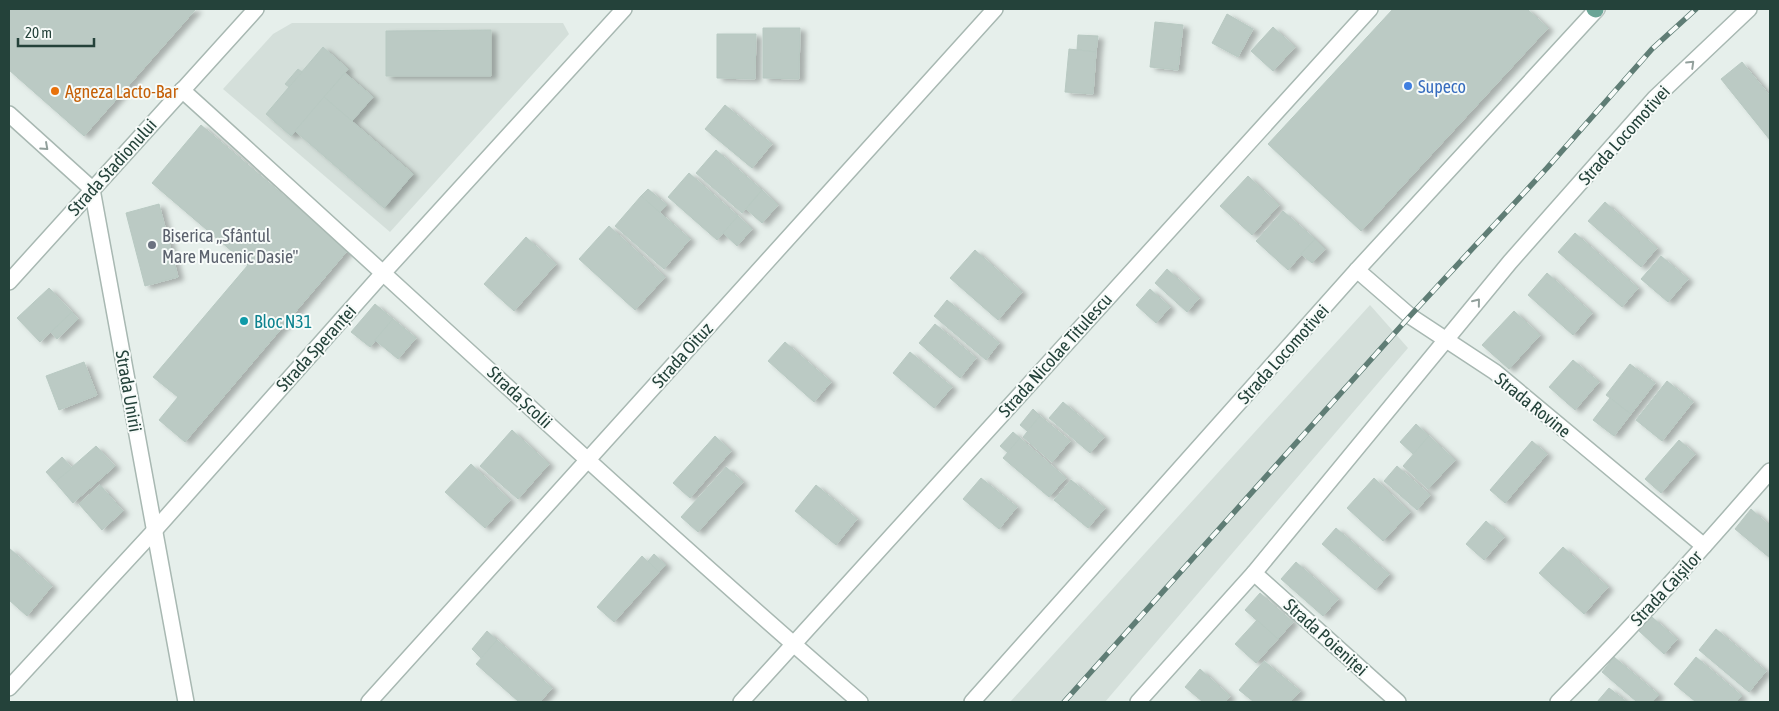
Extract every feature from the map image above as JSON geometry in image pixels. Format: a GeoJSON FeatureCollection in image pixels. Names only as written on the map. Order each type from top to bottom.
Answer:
{"type":"FeatureCollection","features":[{"type":"Feature","properties":{"kind":"street","name":"Strada Stadionului"},"geometry":{"type":"LineString","coordinates":[[9,282],[256,9]]}},
{"type":"Feature","properties":{"kind":"street","name":"Strada Speranței"},"geometry":{"type":"LineString","coordinates":[[9,688],[154,531],[384,272],[624,9]]}},
{"type":"Feature","properties":{"kind":"street","name":"Strada Oituz"},"geometry":{"type":"LineString","coordinates":[[369,702],[995,9]]}},
{"type":"Feature","properties":{"kind":"street","name":"Strada Nicolae Titulescu"},"geometry":{"type":"LineString","coordinates":[[741,702],[1370,9]]}},
{"type":"Feature","properties":{"kind":"street","name":"Strada Locomotivei"},"geometry":{"type":"LineString","coordinates":[[972,702],[1358,270],[1596,9]]}},
{"type":"Feature","properties":{"kind":"street","name":"Strada Locomotivei"},"geometry":{"type":"LineString","coordinates":[[1138,702],[1254,573],[1510,262],[1655,98],[1749,9]]}},
{"type":"Feature","properties":{"kind":"street","name":"Strada Școlii"},"geometry":{"type":"LineString","coordinates":[[182,90],[588,459],[860,702]]}},
{"type":"Feature","properties":{"kind":"street"},"geometry":{"type":"LineString","coordinates":[[9,114],[92,189]]}},
{"type":"Feature","properties":{"kind":"street","name":"Strada Unirii"},"geometry":{"type":"LineString","coordinates":[[92,189],[186,702]]}},
{"type":"Feature","properties":{"kind":"street","name":"Strada Rovine"},"geometry":{"type":"LineString","coordinates":[[1358,270],[1410,316],[1495,372],[1704,546]]}},
{"type":"Feature","properties":{"kind":"street","name":"Strada Caișilor"},"geometry":{"type":"LineString","coordinates":[[1558,702],[1595,665],[1770,471]]}},
{"type":"Feature","properties":{"kind":"street","name":"Strada Poieniței"},"geometry":{"type":"LineString","coordinates":[[1254,573],[1398,702]]}},
{"type":"Feature","properties":{"kind":"shaded area"},"geometry":{"type":"Polygon","coordinates":[[[292,23],[563,23],[569,34],[390,232],[223,89],[273,34],[292,23]]]}},
{"type":"Feature","properties":{"kind":"shaded area"},"geometry":{"type":"Polygon","coordinates":[[[1370,305],[1408,348],[1105,702],[1010,702],[1370,305]]]}},
{"type":"Feature","properties":{"kind":"building"},"geometry":{"type":"Polygon","coordinates":[[[9,9],[196,9],[84,136],[9,70],[9,9]]]}},
{"type":"Feature","properties":{"kind":"building","name":"Supeco"},"geometry":{"type":"Polygon","coordinates":[[[1393,9],[1527,9],[1548,28],[1361,231],[1268,144],[1393,9]]]}},
{"type":"Feature","properties":{"kind":"building"},"geometry":{"type":"Polygon","coordinates":[[[1227,14],[1253,29],[1238,57],[1212,43],[1227,14]]]}},
{"type":"Feature","properties":{"kind":"building"},"geometry":{"type":"Polygon","coordinates":[[[1155,22],[1183,25],[1178,70],[1150,67],[1155,22]]]}},
{"type":"Feature","properties":{"kind":"building"},"geometry":{"type":"Polygon","coordinates":[[[1273,27],[1295,47],[1273,71],[1251,51],[1273,27]]]}},
{"type":"Feature","properties":{"kind":"building"},"geometry":{"type":"Polygon","coordinates":[[[763,28],[800,28],[799,79],[763,78],[763,28]]]}},
{"type":"Feature","properties":{"kind":"building"},"geometry":{"type":"Polygon","coordinates":[[[491,30],[491,76],[386,76],[386,31],[491,30]]]}},
{"type":"Feature","properties":{"kind":"building"},"geometry":{"type":"Polygon","coordinates":[[[717,34],[756,34],[755,79],[717,78],[717,34]]]}},
{"type":"Feature","properties":{"kind":"building"},"geometry":{"type":"Polygon","coordinates":[[[1078,35],[1098,36],[1096,52],[1077,50],[1078,35]]]}},
{"type":"Feature","properties":{"kind":"building"},"geometry":{"type":"Polygon","coordinates":[[[323,47],[348,69],[291,136],[266,114],[323,47]]]}},
{"type":"Feature","properties":{"kind":"building"},"geometry":{"type":"Polygon","coordinates":[[[1069,49],[1096,52],[1093,94],[1065,92],[1069,49]]]}},
{"type":"Feature","properties":{"kind":"building"},"geometry":{"type":"Polygon","coordinates":[[[1742,62],[1770,96],[1770,140],[1721,79],[1742,62]]]}},
{"type":"Feature","properties":{"kind":"building"},"geometry":{"type":"Polygon","coordinates":[[[298,69],[302,72],[289,87],[285,84],[298,69]]]}},
{"type":"Feature","properties":{"kind":"building"},"geometry":{"type":"Polygon","coordinates":[[[345,73],[373,97],[352,121],[324,97],[345,73]]]}},
{"type":"Feature","properties":{"kind":"building"},"geometry":{"type":"Polygon","coordinates":[[[324,97],[413,174],[384,208],[295,131],[324,97]]]}},
{"type":"Feature","properties":{"kind":"building"},"geometry":{"type":"Polygon","coordinates":[[[725,105],[772,144],[752,168],[705,129],[725,105]]]}},
{"type":"Feature","properties":{"kind":"building","name":"Bloc N31"},"geometry":{"type":"Polygon","coordinates":[[[201,125],[348,250],[185,442],[159,420],[178,397],[153,377],[248,265],[152,183],[201,125]]]}},
{"type":"Feature","properties":{"kind":"building"},"geometry":{"type":"Polygon","coordinates":[[[716,150],[762,190],[742,213],[696,173],[716,150]]]}},
{"type":"Feature","properties":{"kind":"building"},"geometry":{"type":"Polygon","coordinates":[[[689,173],[738,216],[717,240],[668,197],[689,173]]]}},
{"type":"Feature","properties":{"kind":"building"},"geometry":{"type":"Polygon","coordinates":[[[1248,176],[1279,205],[1252,235],[1220,206],[1248,176]]]}},
{"type":"Feature","properties":{"kind":"building"},"geometry":{"type":"Polygon","coordinates":[[[648,189],[667,205],[659,213],[641,196],[648,189]]]}},
{"type":"Feature","properties":{"kind":"building"},"geometry":{"type":"Polygon","coordinates":[[[762,190],[778,205],[762,223],[746,209],[762,190]]]}},
{"type":"Feature","properties":{"kind":"building"},"geometry":{"type":"Polygon","coordinates":[[[641,196],[690,239],[664,269],[615,226],[641,196]]]}},
{"type":"Feature","properties":{"kind":"building"},"geometry":{"type":"Polygon","coordinates":[[[1605,202],[1657,248],[1641,267],[1588,221],[1605,202]]]}},
{"type":"Feature","properties":{"kind":"building","name":"Biserica „Sfântul Mare Mucenic Dasie\""},"geometry":{"type":"Polygon","coordinates":[[[159,204],[178,277],[145,286],[126,213],[159,204]]]}},
{"type":"Feature","properties":{"kind":"building"},"geometry":{"type":"Polygon","coordinates":[[[1283,211],[1315,239],[1288,270],[1256,241],[1283,211]]]}},
{"type":"Feature","properties":{"kind":"building"},"geometry":{"type":"Polygon","coordinates":[[[738,216],[752,229],[737,246],[723,233],[738,216]]]}},
{"type":"Feature","properties":{"kind":"building"},"geometry":{"type":"Polygon","coordinates":[[[609,226],[665,277],[635,310],[579,259],[609,226]]]}},
{"type":"Feature","properties":{"kind":"building"},"geometry":{"type":"Polygon","coordinates":[[[1575,233],[1638,288],[1622,307],[1558,252],[1575,233]]]}},
{"type":"Feature","properties":{"kind":"building"},"geometry":{"type":"Polygon","coordinates":[[[526,237],[556,264],[514,311],[484,284],[526,237]]]}},
{"type":"Feature","properties":{"kind":"building"},"geometry":{"type":"Polygon","coordinates":[[[1315,239],[1325,249],[1312,263],[1301,254],[1315,239]]]}},
{"type":"Feature","properties":{"kind":"building"},"geometry":{"type":"Polygon","coordinates":[[[975,250],[1022,292],[998,320],[950,278],[975,250]]]}},
{"type":"Feature","properties":{"kind":"building"},"geometry":{"type":"Polygon","coordinates":[[[1661,256],[1688,279],[1668,302],[1641,279],[1661,256]]]}},
{"type":"Feature","properties":{"kind":"building"},"geometry":{"type":"Polygon","coordinates":[[[1167,269],[1199,298],[1187,312],[1155,283],[1167,269]]]}},
{"type":"Feature","properties":{"kind":"building"},"geometry":{"type":"Polygon","coordinates":[[[1547,273],[1592,313],[1573,335],[1528,295],[1547,273]]]}},
{"type":"Feature","properties":{"kind":"building"},"geometry":{"type":"Polygon","coordinates":[[[49,288],[72,312],[40,342],[17,318],[49,288]]]}},
{"type":"Feature","properties":{"kind":"building"},"geometry":{"type":"Polygon","coordinates":[[[1150,289],[1170,307],[1156,323],[1136,305],[1150,289]]]}},
{"type":"Feature","properties":{"kind":"building"},"geometry":{"type":"Polygon","coordinates":[[[947,300],[999,343],[986,360],[934,316],[947,300]]]}},
{"type":"Feature","properties":{"kind":"building"},"geometry":{"type":"Polygon","coordinates":[[[375,304],[393,319],[370,347],[351,332],[375,304]]]}},
{"type":"Feature","properties":{"kind":"building"},"geometry":{"type":"Polygon","coordinates":[[[1514,311],[1540,335],[1509,369],[1482,345],[1514,311]]]}},
{"type":"Feature","properties":{"kind":"building"},"geometry":{"type":"Polygon","coordinates":[[[72,312],[78,319],[57,339],[51,332],[72,312]]]}},
{"type":"Feature","properties":{"kind":"building"},"geometry":{"type":"Polygon","coordinates":[[[393,319],[416,338],[398,359],[375,340],[393,319]]]}},
{"type":"Feature","properties":{"kind":"building"},"geometry":{"type":"Polygon","coordinates":[[[935,324],[976,358],[960,378],[919,343],[935,324]]]}},
{"type":"Feature","properties":{"kind":"building"},"geometry":{"type":"Polygon","coordinates":[[[785,342],[831,382],[814,402],[768,361],[785,342]]]}},
{"type":"Feature","properties":{"kind":"building"},"geometry":{"type":"Polygon","coordinates":[[[910,352],[952,387],[934,408],[893,373],[910,352]]]}},
{"type":"Feature","properties":{"kind":"building"},"geometry":{"type":"Polygon","coordinates":[[[1573,360],[1599,382],[1575,410],[1549,387],[1573,360]]]}},
{"type":"Feature","properties":{"kind":"building"},"geometry":{"type":"Polygon","coordinates":[[[84,362],[97,395],[59,410],[46,376],[84,362]]]}},
{"type":"Feature","properties":{"kind":"building"},"geometry":{"type":"Polygon","coordinates":[[[1630,364],[1655,383],[1631,414],[1606,395],[1630,364]]]}},
{"type":"Feature","properties":{"kind":"building"},"geometry":{"type":"Polygon","coordinates":[[[1667,381],[1693,402],[1662,441],[1636,420],[1667,381]]]}},
{"type":"Feature","properties":{"kind":"building"},"geometry":{"type":"Polygon","coordinates":[[[1610,398],[1631,414],[1614,436],[1593,420],[1610,398]]]}},
{"type":"Feature","properties":{"kind":"building"},"geometry":{"type":"Polygon","coordinates":[[[1063,402],[1104,437],[1090,453],[1049,418],[1063,402]]]}},
{"type":"Feature","properties":{"kind":"building"},"geometry":{"type":"Polygon","coordinates":[[[1033,409],[1040,416],[1027,431],[1020,425],[1033,409]]]}},
{"type":"Feature","properties":{"kind":"building"},"geometry":{"type":"Polygon","coordinates":[[[1040,416],[1070,441],[1052,462],[1023,437],[1040,416]]]}},
{"type":"Feature","properties":{"kind":"building"},"geometry":{"type":"Polygon","coordinates":[[[1416,424],[1429,436],[1413,454],[1400,442],[1416,424]]]}},
{"type":"Feature","properties":{"kind":"building"},"geometry":{"type":"Polygon","coordinates":[[[512,430],[549,464],[518,499],[480,466],[512,430]]]}},
{"type":"Feature","properties":{"kind":"building"},"geometry":{"type":"Polygon","coordinates":[[[1013,432],[1020,438],[1008,453],[1000,446],[1013,432]]]}},
{"type":"Feature","properties":{"kind":"building"},"geometry":{"type":"Polygon","coordinates":[[[715,436],[731,451],[690,498],[673,483],[715,436]]]}},
{"type":"Feature","properties":{"kind":"building"},"geometry":{"type":"Polygon","coordinates":[[[1429,436],[1455,460],[1428,489],[1403,466],[1429,436]]]}},
{"type":"Feature","properties":{"kind":"building"},"geometry":{"type":"Polygon","coordinates":[[[1020,438],[1066,478],[1049,497],[1003,458],[1020,438]]]}},
{"type":"Feature","properties":{"kind":"building"},"geometry":{"type":"Polygon","coordinates":[[[1679,440],[1695,454],[1661,493],[1645,479],[1679,440]]]}},
{"type":"Feature","properties":{"kind":"building"},"geometry":{"type":"Polygon","coordinates":[[[1532,441],[1547,454],[1505,503],[1490,490],[1532,441]]]}},
{"type":"Feature","properties":{"kind":"building"},"geometry":{"type":"Polygon","coordinates":[[[96,446],[115,466],[73,503],[55,482],[96,446]]]}},
{"type":"Feature","properties":{"kind":"building"},"geometry":{"type":"Polygon","coordinates":[[[62,457],[72,468],[55,482],[46,472],[62,457]]]}},
{"type":"Feature","properties":{"kind":"building"},"geometry":{"type":"Polygon","coordinates":[[[471,464],[510,500],[485,528],[445,492],[471,464]]]}},
{"type":"Feature","properties":{"kind":"building"},"geometry":{"type":"Polygon","coordinates":[[[1397,466],[1430,495],[1417,510],[1384,481],[1397,466]]]}},
{"type":"Feature","properties":{"kind":"building"},"geometry":{"type":"Polygon","coordinates":[[[726,467],[743,482],[698,532],[681,517],[726,467]]]}},
{"type":"Feature","properties":{"kind":"building"},"geometry":{"type":"Polygon","coordinates":[[[981,478],[1017,507],[999,529],[963,499],[981,478]]]}},
{"type":"Feature","properties":{"kind":"building"},"geometry":{"type":"Polygon","coordinates":[[[1374,478],[1410,512],[1383,541],[1347,508],[1374,478]]]}},
{"type":"Feature","properties":{"kind":"building"},"geometry":{"type":"Polygon","coordinates":[[[1071,480],[1105,508],[1088,528],[1054,500],[1071,480]]]}},
{"type":"Feature","properties":{"kind":"building"},"geometry":{"type":"Polygon","coordinates":[[[100,485],[123,511],[102,530],[79,504],[100,485]]]}},
{"type":"Feature","properties":{"kind":"building"},"geometry":{"type":"Polygon","coordinates":[[[816,485],[857,519],[836,545],[795,511],[816,485]]]}},
{"type":"Feature","properties":{"kind":"building"},"geometry":{"type":"Polygon","coordinates":[[[1751,509],[1770,526],[1770,558],[1735,529],[1751,509]]]}},
{"type":"Feature","properties":{"kind":"building"},"geometry":{"type":"Polygon","coordinates":[[[1486,521],[1504,537],[1484,560],[1466,544],[1486,521]]]}},
{"type":"Feature","properties":{"kind":"building"},"geometry":{"type":"Polygon","coordinates":[[[1336,528],[1389,574],[1375,590],[1322,544],[1336,528]]]}},
{"type":"Feature","properties":{"kind":"building"},"geometry":{"type":"Polygon","coordinates":[[[1563,547],[1608,587],[1584,614],[1539,573],[1563,547]]]}},
{"type":"Feature","properties":{"kind":"building"},"geometry":{"type":"Polygon","coordinates":[[[9,548],[52,586],[27,616],[9,600],[9,548]]]}},
{"type":"Feature","properties":{"kind":"building"},"geometry":{"type":"Polygon","coordinates":[[[654,554],[666,565],[659,572],[648,561],[654,554]]]}},
{"type":"Feature","properties":{"kind":"building"},"geometry":{"type":"Polygon","coordinates":[[[642,556],[659,572],[614,622],[597,607],[642,556]]]}},
{"type":"Feature","properties":{"kind":"building"},"geometry":{"type":"Polygon","coordinates":[[[1296,562],[1338,599],[1323,616],[1281,579],[1296,562]]]}},
{"type":"Feature","properties":{"kind":"building"},"geometry":{"type":"Polygon","coordinates":[[[1260,593],[1293,622],[1278,639],[1245,610],[1260,593]]]}},
{"type":"Feature","properties":{"kind":"building"},"geometry":{"type":"Polygon","coordinates":[[[1652,617],[1677,639],[1664,654],[1639,631],[1652,617]]]}},
{"type":"Feature","properties":{"kind":"building"},"geometry":{"type":"Polygon","coordinates":[[[1257,620],[1278,639],[1256,663],[1235,644],[1257,620]]]}},
{"type":"Feature","properties":{"kind":"building"},"geometry":{"type":"Polygon","coordinates":[[[1716,629],[1766,671],[1749,692],[1699,650],[1716,629]]]}},
{"type":"Feature","properties":{"kind":"building"},"geometry":{"type":"Polygon","coordinates":[[[487,631],[497,640],[481,658],[472,649],[487,631]]]}},
{"type":"Feature","properties":{"kind":"building"},"geometry":{"type":"Polygon","coordinates":[[[497,640],[552,688],[540,702],[519,702],[476,664],[497,640]]]}},
{"type":"Feature","properties":{"kind":"building"},"geometry":{"type":"Polygon","coordinates":[[[1614,657],[1659,695],[1652,702],[1637,702],[1602,672],[1614,657]]]}},
{"type":"Feature","properties":{"kind":"building"},"geometry":{"type":"Polygon","coordinates":[[[1696,657],[1742,696],[1736,702],[1696,702],[1674,684],[1696,657]]]}},
{"type":"Feature","properties":{"kind":"building"},"geometry":{"type":"Polygon","coordinates":[[[1264,661],[1300,691],[1290,702],[1254,702],[1239,690],[1264,661]]]}},
{"type":"Feature","properties":{"kind":"building"},"geometry":{"type":"Polygon","coordinates":[[[1200,669],[1230,696],[1225,702],[1203,702],[1185,687],[1200,669]]]}},
{"type":"Feature","properties":{"kind":"building"},"geometry":{"type":"Polygon","coordinates":[[[1609,688],[1627,702],[1597,702],[1609,688]]]}},
{"type":"Feature","properties":{"kind":"railway"},"geometry":{"type":"LineString","coordinates":[[1064,702],[1410,316],[1547,168],[1652,49],[1696,9]]}},
{"type":"Feature","properties":{"kind":"place","name":"Supeco"},"geometry":{"type":"Point","coordinates":[1408,86]}},
{"type":"Feature","properties":{"kind":"place","name":"Agneza Lacto-Bar"},"geometry":{"type":"Point","coordinates":[55,91]}},
{"type":"Feature","properties":{"kind":"place","name":"Biserica „Sfântul Mare Mucenic Dasie\""},"geometry":{"type":"Point","coordinates":[152,245]}},
{"type":"Feature","properties":{"kind":"place","name":"Bloc N31"},"geometry":{"type":"Point","coordinates":[244,321]}}]}
